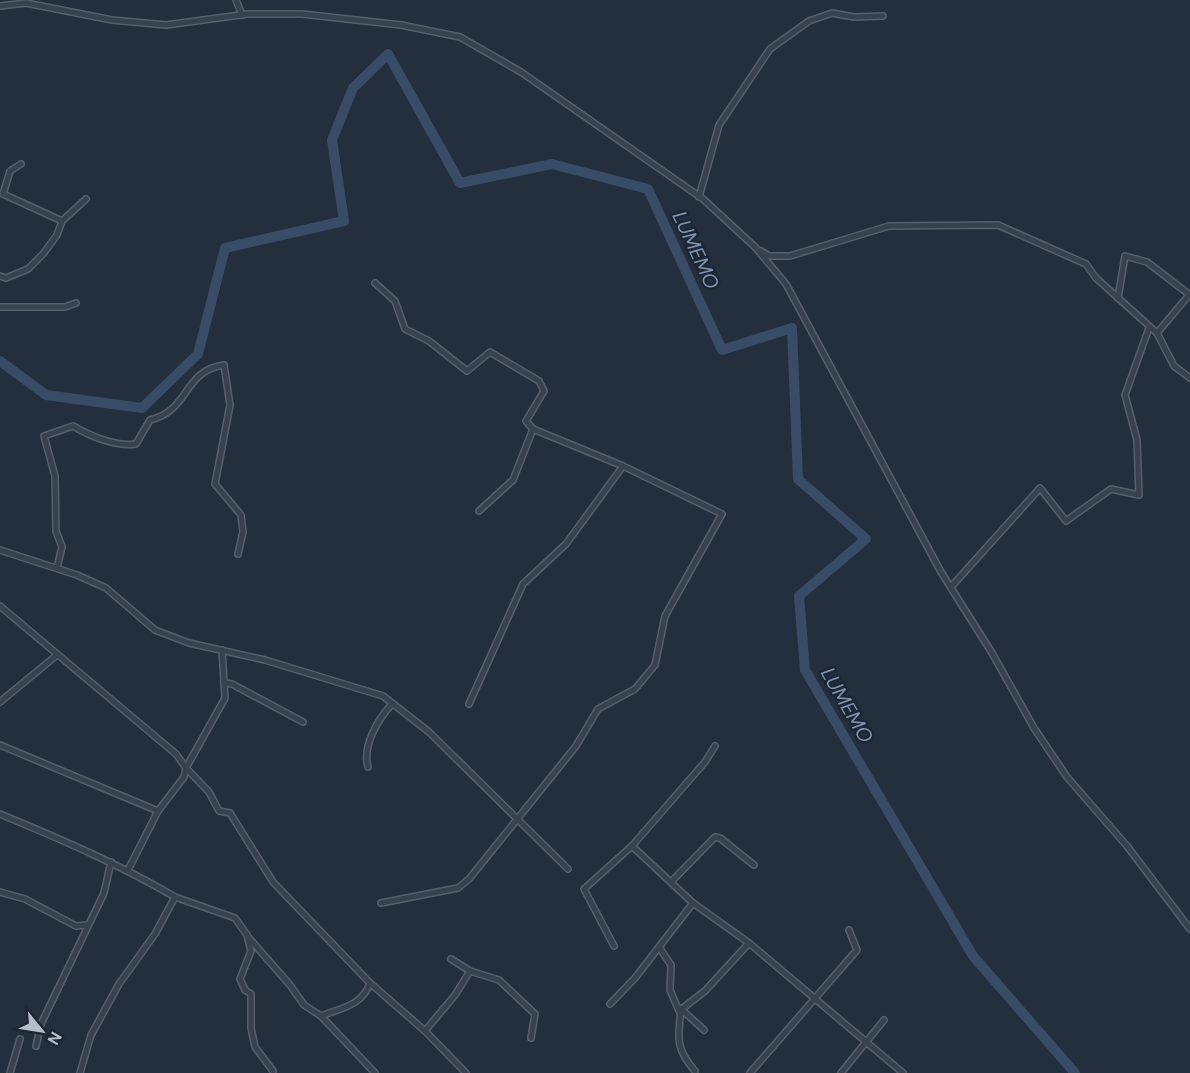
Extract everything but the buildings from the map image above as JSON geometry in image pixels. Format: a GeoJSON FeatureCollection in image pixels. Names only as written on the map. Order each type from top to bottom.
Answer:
{"type":"FeatureCollection","features":[{"type":"Feature","properties":{"kind":"street"},"geometry":{"type":"LineString","coordinates":[[54,9],[55,0]]}},
{"type":"Feature","properties":{"kind":"street"},"geometry":{"type":"LineString","coordinates":[[236,0],[242,15]]}},
{"type":"Feature","properties":{"kind":"street"},"geometry":{"type":"LineString","coordinates":[[0,6],[26,3],[112,20],[166,25],[242,15],[302,14],[401,25],[460,37],[521,72],[699,197],[755,247],[786,284],[951,587],[1034,728],[1067,777],[1127,846],[1190,929]]}},
{"type":"Feature","properties":{"kind":"street"},"geometry":{"type":"LineString","coordinates":[[699,197],[719,125],[770,49],[809,21],[832,13],[854,17],[883,16]]}},
{"type":"Feature","properties":{"kind":"street"},"geometry":{"type":"LineString","coordinates":[[21,164],[10,171],[3,194],[62,221]]}},
{"type":"Feature","properties":{"kind":"street"},"geometry":{"type":"LineString","coordinates":[[0,276],[6,278],[28,269],[53,241],[62,221],[86,199]]}},
{"type":"Feature","properties":{"kind":"street"},"geometry":{"type":"LineString","coordinates":[[755,247],[769,256],[790,256],[889,226],[998,225],[1082,261],[1149,328],[1157,333],[1174,366],[1190,378]]}},
{"type":"Feature","properties":{"kind":"street"},"geometry":{"type":"LineString","coordinates":[[1118,298],[1125,256],[1147,262],[1190,295],[1157,333]]}},
{"type":"Feature","properties":{"kind":"street"},"geometry":{"type":"LineString","coordinates":[[375,283],[395,301],[405,329],[429,341],[467,370],[489,352],[539,381],[544,391],[526,421],[533,429],[623,466],[722,514],[665,616],[655,665],[634,689],[598,709],[576,746],[469,879],[458,888],[381,903]]}},
{"type":"Feature","properties":{"kind":"street"},"geometry":{"type":"LineString","coordinates":[[0,307],[65,307],[76,303]]}},
{"type":"Feature","properties":{"kind":"street"},"geometry":{"type":"LineString","coordinates":[[951,587],[1040,488],[1066,521],[1111,489],[1139,495],[1137,440],[1125,395],[1149,328]]}},
{"type":"Feature","properties":{"kind":"street"},"geometry":{"type":"LineString","coordinates":[[57,568],[62,547],[56,531],[55,476],[44,436],[73,426],[90,436],[124,446],[136,444],[150,420],[159,418],[181,402],[197,375],[209,367],[224,365],[230,405],[215,484],[241,515],[243,532],[238,554]]}},
{"type":"Feature","properties":{"kind":"street"},"geometry":{"type":"LineString","coordinates":[[479,511],[513,480],[533,429]]}},
{"type":"Feature","properties":{"kind":"street"},"geometry":{"type":"LineString","coordinates":[[468,704],[523,584],[566,544],[623,466]]}},
{"type":"Feature","properties":{"kind":"street"},"geometry":{"type":"LineString","coordinates":[[0,550],[57,568],[106,588],[155,630],[189,644],[222,650],[333,679],[383,696],[429,732],[568,869]]}},
{"type":"Feature","properties":{"kind":"street"},"geometry":{"type":"LineString","coordinates":[[0,606],[176,754],[209,792],[219,811],[230,813],[273,882],[370,983],[425,1031],[466,1073]]}},
{"type":"Feature","properties":{"kind":"street"},"geometry":{"type":"LineString","coordinates":[[128,870],[158,811],[183,777],[225,698],[222,650]]}},
{"type":"Feature","properties":{"kind":"street"},"geometry":{"type":"LineString","coordinates":[[0,702],[57,655]]}},
{"type":"Feature","properties":{"kind":"street"},"geometry":{"type":"LineString","coordinates":[[224,683],[232,684],[303,722]]}},
{"type":"Feature","properties":{"kind":"street"},"geometry":{"type":"LineString","coordinates":[[368,767],[365,756],[381,716],[392,704]]}},
{"type":"Feature","properties":{"kind":"street"},"geometry":{"type":"LineString","coordinates":[[0,745],[158,811]]}},
{"type":"Feature","properties":{"kind":"street"},"geometry":{"type":"LineString","coordinates":[[614,946],[584,889],[632,846],[705,762],[715,746]]}},
{"type":"Feature","properties":{"kind":"street"},"geometry":{"type":"LineString","coordinates":[[0,814],[128,870],[175,897],[235,918],[285,978],[304,1005],[321,1016],[375,1073]]}},
{"type":"Feature","properties":{"kind":"street"},"geometry":{"type":"LineString","coordinates":[[671,882],[715,837],[720,838],[754,865]]}},
{"type":"Feature","properties":{"kind":"street"},"geometry":{"type":"LineString","coordinates":[[632,846],[693,903],[749,943],[903,1073]]}},
{"type":"Feature","properties":{"kind":"street"},"geometry":{"type":"LineString","coordinates":[[36,1046],[41,1024],[104,893],[111,862]]}},
{"type":"Feature","properties":{"kind":"street"},"geometry":{"type":"LineString","coordinates":[[0,892],[26,899],[76,926],[87,925]]}},
{"type":"Feature","properties":{"kind":"street"},"geometry":{"type":"LineString","coordinates":[[80,1073],[91,1035],[118,984],[155,934],[175,897]]}},
{"type":"Feature","properties":{"kind":"street"},"geometry":{"type":"LineString","coordinates":[[610,1004],[635,978],[693,903]]}},
{"type":"Feature","properties":{"kind":"street"},"geometry":{"type":"LineString","coordinates":[[750,1073],[857,950],[849,930]]}},
{"type":"Feature","properties":{"kind":"street"},"geometry":{"type":"LineString","coordinates":[[247,935],[251,951],[240,979],[245,990],[251,994],[251,1028],[255,1047],[273,1072]]}},
{"type":"Feature","properties":{"kind":"street"},"geometry":{"type":"LineString","coordinates":[[695,1071],[681,1055],[679,1033],[681,1009],[705,991],[749,943]]}},
{"type":"Feature","properties":{"kind":"street"},"geometry":{"type":"LineString","coordinates":[[659,947],[669,958],[670,990],[679,1011],[681,1009],[704,1030]]}},
{"type":"Feature","properties":{"kind":"street"},"geometry":{"type":"LineString","coordinates":[[452,959],[470,971],[499,980],[535,1014],[531,1038]]}},
{"type":"Feature","properties":{"kind":"street"},"geometry":{"type":"LineString","coordinates":[[425,1031],[455,995],[470,971]]}},
{"type":"Feature","properties":{"kind":"street"},"geometry":{"type":"LineString","coordinates":[[321,1016],[352,1007],[368,990],[370,983]]}},
{"type":"Feature","properties":{"kind":"street"},"geometry":{"type":"LineString","coordinates":[[841,1073],[884,1020]]}},
{"type":"Feature","properties":{"kind":"street"},"geometry":{"type":"LineString","coordinates":[[10,1073],[20,1039]]}},
{"type":"Feature","properties":{"kind":"waterway","name":"LUMEMO"},"geometry":{"type":"LineString","coordinates":[[0,361],[46,395],[142,408],[198,354],[225,248],[344,221],[332,140],[353,88],[388,54],[460,183],[552,164],[648,189],[722,350],[792,328],[798,479],[866,539],[799,596],[805,670],[973,956],[1075,1073]]}}]}
